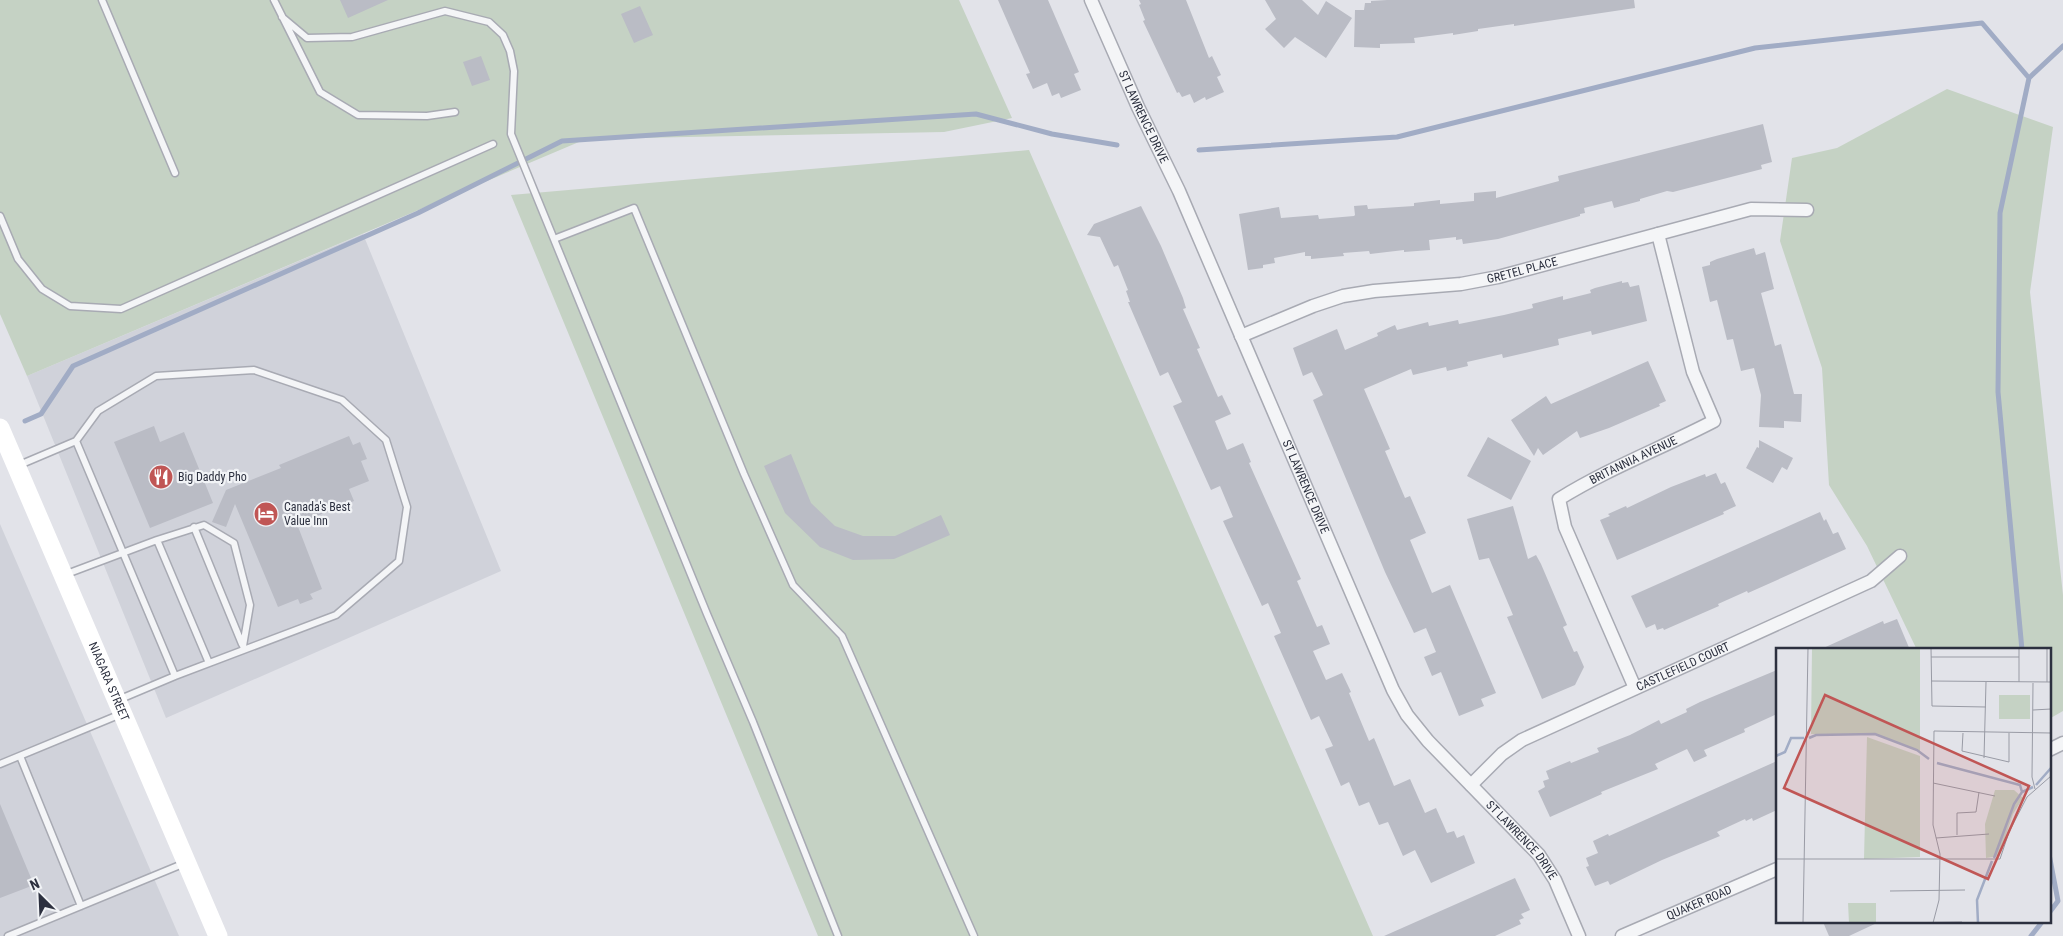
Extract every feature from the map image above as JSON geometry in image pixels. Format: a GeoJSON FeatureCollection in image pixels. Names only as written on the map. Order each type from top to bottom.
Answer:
{"type":"FeatureCollection","features":[{"type":"Feature","properties":{"kind":"main road","name":"NIAGARA STREET"},"geometry":{"type":"LineString","coordinates":[[0,428],[218,936]]}},
{"type":"Feature","properties":{"kind":"street","name":"ST LAWRENCE DRIVE"},"geometry":{"type":"LineString","coordinates":[[1092,0],[1138,107],[1179,191],[1393,690],[1407,715],[1428,741],[1539,854],[1555,880],[1579,936]]}},
{"type":"Feature","properties":{"kind":"street","name":"GRETEL PLACE"},"geometry":{"type":"LineString","coordinates":[[1241,336],[1313,306],[1343,296],[1461,284],[1498,277],[1752,209],[1807,210]]}},
{"type":"Feature","properties":{"kind":"street","name":"BRITANNIA AVENUE"},"geometry":{"type":"LineString","coordinates":[[1634,688],[1566,527],[1559,499],[1594,478],[1670,444],[1714,421],[1694,372],[1658,234]]}},
{"type":"Feature","properties":{"kind":"street","name":"CASTLEFIELD COURT"},"geometry":{"type":"LineString","coordinates":[[1471,785],[1502,754],[1522,740],[1871,581],[1900,556]]}},
{"type":"Feature","properties":{"kind":"street"},"geometry":{"type":"LineString","coordinates":[[2050,750],[2063,743]]}},
{"type":"Feature","properties":{"kind":"street","name":"QUAKER ROAD"},"geometry":{"type":"LineString","coordinates":[[1622,936],[1776,869]]}},
{"type":"Feature","properties":{"kind":"lane"},"geometry":{"type":"LineString","coordinates":[[102,0],[175,173]]}},
{"type":"Feature","properties":{"kind":"lane"},"geometry":{"type":"LineString","coordinates":[[274,0],[320,92],[358,115],[427,116],[455,112]]}},
{"type":"Feature","properties":{"kind":"lane"},"geometry":{"type":"LineString","coordinates":[[282,17],[307,38],[352,37],[445,11],[489,22],[503,34],[510,50],[514,71],[511,134],[707,614],[763,745],[838,936]]}},
{"type":"Feature","properties":{"kind":"lane"},"geometry":{"type":"LineString","coordinates":[[0,216],[18,259],[42,289],[70,306],[121,308],[493,144]]}},
{"type":"Feature","properties":{"kind":"lane"},"geometry":{"type":"LineString","coordinates":[[554,239],[634,208],[744,474],[793,585],[842,636],[974,936]]}},
{"type":"Feature","properties":{"kind":"lane"},"geometry":{"type":"LineString","coordinates":[[0,764],[120,707],[175,676],[243,648],[336,615],[399,561],[407,507],[386,440],[342,400],[254,370],[156,376],[98,411],[76,441],[16,466]]}},
{"type":"Feature","properties":{"kind":"lane"},"geometry":{"type":"LineString","coordinates":[[76,441],[175,676]]}},
{"type":"Feature","properties":{"kind":"lane"},"geometry":{"type":"LineString","coordinates":[[63,576],[156,540],[204,525],[234,543],[250,605],[243,648]]}},
{"type":"Feature","properties":{"kind":"lane"},"geometry":{"type":"LineString","coordinates":[[194,527],[243,648]]}},
{"type":"Feature","properties":{"kind":"lane"},"geometry":{"type":"LineString","coordinates":[[156,540],[209,663]]}},
{"type":"Feature","properties":{"kind":"lane"},"geometry":{"type":"LineString","coordinates":[[20,756],[81,906]]}},
{"type":"Feature","properties":{"kind":"lane"},"geometry":{"type":"LineString","coordinates":[[8,936],[186,862]]}},
{"type":"Feature","properties":{"kind":"shaded area"},"geometry":{"type":"Polygon","coordinates":[[[363,234],[501,571],[166,718],[27,376],[363,234]]]}},
{"type":"Feature","properties":{"kind":"shaded area"},"geometry":{"type":"Polygon","coordinates":[[[0,524],[179,936],[0,936],[0,524]]]}},
{"type":"Feature","properties":{"kind":"green space"},"geometry":{"type":"Polygon","coordinates":[[[0,0],[959,0],[1012,118],[944,132],[586,139],[27,376],[0,314],[0,0]]]}},
{"type":"Feature","properties":{"kind":"green space"},"geometry":{"type":"Polygon","coordinates":[[[1947,89],[2053,127],[2030,292],[2063,595],[2063,711],[2050,718],[2050,648],[1916,648],[1867,546],[1829,485],[1822,368],[1780,241],[1792,158],[1837,148],[1947,89]]]}},
{"type":"Feature","properties":{"kind":"green space"},"geometry":{"type":"Polygon","coordinates":[[[1029,150],[1373,936],[818,936],[511,195],[1029,150]]]}},
{"type":"Feature","properties":{"kind":"building"},"geometry":{"type":"Polygon","coordinates":[[[340,0],[388,0],[348,18],[340,0]]]}},
{"type":"Feature","properties":{"kind":"building"},"geometry":{"type":"Polygon","coordinates":[[[998,0],[1048,0],[1079,72],[1074,74],[1081,90],[1061,98],[1059,93],[1052,96],[1047,83],[1033,89],[1026,74],[1030,73],[998,0]]]}},
{"type":"Feature","properties":{"kind":"building"},"geometry":{"type":"Polygon","coordinates":[[[1139,0],[1186,0],[1209,58],[1212,56],[1221,75],[1217,77],[1224,92],[1206,100],[1205,97],[1194,103],[1190,94],[1182,97],[1179,92],[1177,93],[1143,21],[1145,20],[1139,0]]]}},
{"type":"Feature","properties":{"kind":"building"},"geometry":{"type":"Polygon","coordinates":[[[1265,0],[1302,0],[1318,15],[1326,1],[1352,18],[1326,58],[1295,37],[1284,48],[1265,29],[1276,19],[1265,0]]]}},
{"type":"Feature","properties":{"kind":"building"},"geometry":{"type":"Polygon","coordinates":[[[1634,0],[1635,8],[1514,26],[1514,24],[1478,29],[1478,31],[1453,35],[1453,33],[1414,38],[1415,43],[1380,44],[1380,48],[1354,47],[1355,10],[1364,10],[1365,3],[1371,3],[1371,1],[1634,0]]]}},
{"type":"Feature","properties":{"kind":"building"},"geometry":{"type":"Polygon","coordinates":[[[640,6],[653,35],[634,43],[621,14],[640,6]]]}},
{"type":"Feature","properties":{"kind":"building"},"geometry":{"type":"Polygon","coordinates":[[[481,56],[490,80],[472,86],[463,62],[481,56]]]}},
{"type":"Feature","properties":{"kind":"building"},"geometry":{"type":"Polygon","coordinates":[[[1763,124],[1772,162],[1761,165],[1762,169],[1673,192],[1667,191],[1614,208],[1612,201],[1584,208],[1585,213],[1580,214],[1580,216],[1498,239],[1463,244],[1462,239],[1456,240],[1456,237],[1429,240],[1430,250],[1404,252],[1404,250],[1370,254],[1369,251],[1343,253],[1344,256],[1311,259],[1311,256],[1305,256],[1305,252],[1274,258],[1275,263],[1263,265],[1263,268],[1248,270],[1239,214],[1279,207],[1281,218],[1318,215],[1319,219],[1354,216],[1354,206],[1367,205],[1368,209],[1414,206],[1414,203],[1440,200],[1440,204],[1474,201],[1474,193],[1496,191],[1496,198],[1559,181],[1558,176],[1763,124]]]}},
{"type":"Feature","properties":{"kind":"building"},"geometry":{"type":"Polygon","coordinates":[[[1141,206],[1161,246],[1183,298],[1186,308],[1183,309],[1200,348],[1197,349],[1218,397],[1222,395],[1231,414],[1215,421],[1227,450],[1243,443],[1251,462],[1249,463],[1301,579],[1297,581],[1317,627],[1322,625],[1330,644],[1313,651],[1326,680],[1342,673],[1369,741],[1374,738],[1394,786],[1410,779],[1425,813],[1436,808],[1447,833],[1454,831],[1457,838],[1464,835],[1475,863],[1431,883],[1415,850],[1403,856],[1388,822],[1379,825],[1369,802],[1359,806],[1349,782],[1341,786],[1325,749],[1333,746],[1319,716],[1311,720],[1274,636],[1281,633],[1268,603],[1262,606],[1223,521],[1233,517],[1220,486],[1211,490],[1173,406],[1182,402],[1168,372],[1160,376],[1128,302],[1130,302],[1126,291],[1128,290],[1118,265],[1114,267],[1100,237],[1087,235],[1094,224],[1141,206]]]}},
{"type":"Feature","properties":{"kind":"building"},"geometry":{"type":"Polygon","coordinates":[[[1754,248],[1756,255],[1765,252],[1774,289],[1761,293],[1775,346],[1781,344],[1794,394],[1802,394],[1801,422],[1784,421],[1784,428],[1759,427],[1761,395],[1754,368],[1741,371],[1733,339],[1727,340],[1717,300],[1710,302],[1702,267],[1710,265],[1710,262],[1717,259],[1754,248]]]}},
{"type":"Feature","properties":{"kind":"building"},"geometry":{"type":"Polygon","coordinates":[[[1622,281],[1622,283],[1628,282],[1630,287],[1639,285],[1647,321],[1592,335],[1591,331],[1558,339],[1559,345],[1503,358],[1502,354],[1467,362],[1468,366],[1447,371],[1446,367],[1413,375],[1411,369],[1364,389],[1390,449],[1385,451],[1405,498],[1410,496],[1426,533],[1410,540],[1432,593],[1450,585],[1496,693],[1481,699],[1484,706],[1459,716],[1441,672],[1432,676],[1424,657],[1436,652],[1426,628],[1414,633],[1385,572],[1313,400],[1323,395],[1312,372],[1303,376],[1293,348],[1337,329],[1345,350],[1378,336],[1377,333],[1395,325],[1397,330],[1428,322],[1429,326],[1458,320],[1459,324],[1533,308],[1532,304],[1563,296],[1563,300],[1591,293],[1590,290],[1595,288],[1622,281]]]}},
{"type":"Feature","properties":{"kind":"building"},"geometry":{"type":"Polygon","coordinates":[[[1648,361],[1666,401],[1659,404],[1660,406],[1609,428],[1580,438],[1577,431],[1543,455],[1538,448],[1534,456],[1511,420],[1546,396],[1551,404],[1648,361]]]}},
{"type":"Feature","properties":{"kind":"building"},"geometry":{"type":"Polygon","coordinates":[[[154,426],[160,442],[184,432],[213,503],[150,528],[114,442],[154,426]]]}},
{"type":"Feature","properties":{"kind":"building","name":"Canada's Best Value Inn"},"geometry":{"type":"Polygon","coordinates":[[[349,436],[353,445],[360,442],[367,459],[361,461],[369,481],[349,489],[354,501],[297,524],[322,589],[310,594],[313,599],[300,604],[298,599],[278,607],[235,504],[226,527],[212,522],[226,490],[281,468],[279,465],[349,436]]]}},
{"type":"Feature","properties":{"kind":"building"},"geometry":{"type":"Polygon","coordinates":[[[1488,437],[1531,461],[1511,500],[1467,476],[1488,437]]]}},
{"type":"Feature","properties":{"kind":"building"},"geometry":{"type":"Polygon","coordinates":[[[1759,440],[1793,458],[1787,470],[1782,467],[1773,483],[1746,468],[1757,447],[1759,448],[1759,440]]]}},
{"type":"Feature","properties":{"kind":"building"},"geometry":{"type":"Polygon","coordinates":[[[791,454],[811,503],[835,526],[863,536],[895,536],[941,515],[950,535],[894,559],[853,560],[820,547],[785,513],[764,466],[791,454]]]}},
{"type":"Feature","properties":{"kind":"building"},"geometry":{"type":"Polygon","coordinates":[[[1716,473],[1721,484],[1725,482],[1736,506],[1723,512],[1724,514],[1617,560],[1600,520],[1610,516],[1608,514],[1626,506],[1627,508],[1671,487],[1705,474],[1706,477],[1716,473]]]}},
{"type":"Feature","properties":{"kind":"building"},"geometry":{"type":"Polygon","coordinates":[[[1513,506],[1528,559],[1536,555],[1541,564],[1567,625],[1563,627],[1574,652],[1577,651],[1584,667],[1575,685],[1542,699],[1507,617],[1513,615],[1489,558],[1479,560],[1467,519],[1513,506]]]}},
{"type":"Feature","properties":{"kind":"building"},"geometry":{"type":"Polygon","coordinates":[[[1820,512],[1824,521],[1826,519],[1833,534],[1838,532],[1846,549],[1748,593],[1747,591],[1718,604],[1719,606],[1664,630],[1663,628],[1657,630],[1655,624],[1646,628],[1631,596],[1820,512]]]}},
{"type":"Feature","properties":{"kind":"building"},"geometry":{"type":"Polygon","coordinates":[[[1897,619],[1909,648],[1823,648],[1883,621],[1884,624],[1897,619]]]}},
{"type":"Feature","properties":{"kind":"building"},"geometry":{"type":"Polygon","coordinates":[[[1776,670],[1776,714],[1744,729],[1745,732],[1704,750],[1707,756],[1694,762],[1687,749],[1655,764],[1658,769],[1601,792],[1602,794],[1550,817],[1538,791],[1545,787],[1543,781],[1549,779],[1546,771],[1599,752],[1597,748],[1630,735],[1659,720],[1661,724],[1687,712],[1686,709],[1776,670]]]}},
{"type":"Feature","properties":{"kind":"building"},"geometry":{"type":"Polygon","coordinates":[[[1776,761],[1776,810],[1753,821],[1752,818],[1746,821],[1745,819],[1717,832],[1720,836],[1662,860],[1610,885],[1608,881],[1595,886],[1586,867],[1589,866],[1586,858],[1598,853],[1593,841],[1608,834],[1609,836],[1776,761]]]}},
{"type":"Feature","properties":{"kind":"building"},"geometry":{"type":"Polygon","coordinates":[[[0,804],[34,885],[0,898],[0,804]]]}},
{"type":"Feature","properties":{"kind":"building"},"geometry":{"type":"Polygon","coordinates":[[[1515,878],[1530,910],[1521,914],[1524,918],[1519,920],[1521,924],[1495,936],[1384,936],[1515,878]]]}},
{"type":"Feature","properties":{"kind":"building"},"geometry":{"type":"Polygon","coordinates":[[[1824,924],[1875,924],[1849,936],[1829,936],[1824,924]]]}},
{"type":"Feature","properties":{"kind":"waterway"},"geometry":{"type":"LineString","coordinates":[[1199,150],[1397,137],[1755,48],[1982,23],[2029,78]]}},
{"type":"Feature","properties":{"kind":"waterway"},"geometry":{"type":"LineString","coordinates":[[2022,648],[1998,392],[2000,213],[2029,78],[2063,46]]}},
{"type":"Feature","properties":{"kind":"waterway"},"geometry":{"type":"LineString","coordinates":[[25,421],[41,414],[73,366],[418,213],[562,141],[976,114],[1052,134],[1117,145]]}},
{"type":"Feature","properties":{"kind":"waterway"},"geometry":{"type":"LineString","coordinates":[[2050,859],[2058,901],[2050,912]]}},
{"type":"Feature","properties":{"kind":"waterway"},"geometry":{"type":"LineString","coordinates":[[2031,936],[2040,924]]}},
{"type":"Feature","properties":{"kind":"place","name":"Big Daddy Pho"},"geometry":{"type":"Point","coordinates":[161,477]}},
{"type":"Feature","properties":{"kind":"place","name":"Canada's Best Value Inn"},"geometry":{"type":"Point","coordinates":[266,514]}}]}
